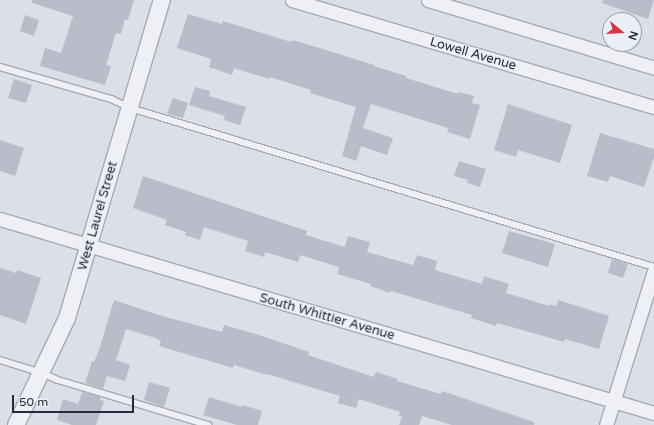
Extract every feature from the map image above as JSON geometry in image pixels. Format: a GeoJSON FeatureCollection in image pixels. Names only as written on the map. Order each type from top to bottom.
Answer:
{"type":"FeatureCollection","features":[{"type":"Feature","properties":{"kind":"street","name":"West Laurel Street"},"geometry":{"type":"LineString","coordinates":[[16,425],[67,318],[90,246],[162,0]]}},
{"type":"Feature","properties":{"kind":"street","name":"Lowell Avenue"},"geometry":{"type":"LineString","coordinates":[[292,0],[654,107]]}},
{"type":"Feature","properties":{"kind":"street"},"geometry":{"type":"LineString","coordinates":[[428,0],[654,68]]}},
{"type":"Feature","properties":{"kind":"street","name":"South Whittier Avenue"},"geometry":{"type":"LineString","coordinates":[[0,219],[654,413]]}},
{"type":"Feature","properties":{"kind":"street"},"geometry":{"type":"LineString","coordinates":[[606,425],[654,271]]}},
{"type":"Feature","properties":{"kind":"lane"},"geometry":{"type":"LineString","coordinates":[[0,67],[111,99],[130,108],[654,267]]}},
{"type":"Feature","properties":{"kind":"lane"},"geometry":{"type":"LineString","coordinates":[[0,360],[42,373],[58,380],[208,425]]}},
{"type":"Feature","properties":{"kind":"building"},"geometry":{"type":"Polygon","coordinates":[[[32,0],[134,0],[128,20],[125,19],[121,34],[116,33],[106,65],[111,66],[105,85],[40,66],[45,48],[61,53],[73,16],[32,3],[32,0]]]}},
{"type":"Feature","properties":{"kind":"building"},"geometry":{"type":"Polygon","coordinates":[[[603,0],[654,0],[648,19],[642,17],[642,12],[628,12],[602,3],[603,0]]]}},
{"type":"Feature","properties":{"kind":"building"},"geometry":{"type":"Polygon","coordinates":[[[188,14],[222,24],[223,21],[291,42],[292,40],[374,65],[406,76],[406,78],[458,94],[459,92],[474,96],[472,103],[480,105],[470,139],[447,132],[448,128],[371,104],[363,128],[393,138],[387,155],[361,146],[356,161],[342,156],[356,107],[310,93],[311,90],[270,77],[269,79],[234,68],[232,75],[209,67],[211,59],[177,48],[188,14]]]}},
{"type":"Feature","properties":{"kind":"building"},"geometry":{"type":"Polygon","coordinates":[[[25,15],[39,20],[34,36],[20,31],[25,15]]]}},
{"type":"Feature","properties":{"kind":"building"},"geometry":{"type":"Polygon","coordinates":[[[14,79],[32,85],[26,103],[8,98],[14,79]]]}},
{"type":"Feature","properties":{"kind":"building"},"geometry":{"type":"Polygon","coordinates":[[[195,87],[210,91],[209,96],[246,107],[240,125],[224,120],[225,116],[189,105],[195,87]]]}},
{"type":"Feature","properties":{"kind":"building"},"geometry":{"type":"Polygon","coordinates":[[[173,98],[188,103],[183,118],[167,114],[173,98]]]}},
{"type":"Feature","properties":{"kind":"building"},"geometry":{"type":"Polygon","coordinates":[[[508,104],[572,125],[560,163],[518,150],[516,157],[494,150],[508,104]]]}},
{"type":"Feature","properties":{"kind":"building"},"geometry":{"type":"Polygon","coordinates":[[[600,133],[654,149],[654,157],[644,187],[610,176],[608,182],[587,176],[600,133]]]}},
{"type":"Feature","properties":{"kind":"building"},"geometry":{"type":"Polygon","coordinates":[[[0,140],[24,148],[15,176],[0,171],[0,140]]]}},
{"type":"Feature","properties":{"kind":"building"},"geometry":{"type":"Polygon","coordinates":[[[459,161],[486,169],[480,187],[467,183],[468,180],[454,176],[459,161]]]}},
{"type":"Feature","properties":{"kind":"building"},"geometry":{"type":"Polygon","coordinates":[[[143,176],[307,231],[306,235],[345,247],[348,236],[370,242],[367,252],[413,265],[417,255],[437,261],[435,270],[482,284],[484,276],[509,284],[506,293],[549,306],[549,304],[556,306],[558,300],[609,316],[599,349],[565,339],[564,342],[497,323],[496,326],[471,318],[472,315],[391,291],[390,293],[370,286],[371,284],[337,274],[339,267],[300,255],[298,262],[265,252],[264,257],[245,251],[248,241],[204,227],[200,240],[185,235],[186,232],[165,225],[167,220],[133,208],[143,176]]]}},
{"type":"Feature","properties":{"kind":"building"},"geometry":{"type":"Polygon","coordinates":[[[509,231],[555,244],[548,267],[502,253],[509,231]]]}},
{"type":"Feature","properties":{"kind":"building"},"geometry":{"type":"Polygon","coordinates":[[[612,259],[628,264],[623,278],[608,273],[612,259]]]}},
{"type":"Feature","properties":{"kind":"building"},"geometry":{"type":"Polygon","coordinates":[[[0,268],[16,273],[17,270],[41,278],[26,324],[0,315],[0,268]]]}},
{"type":"Feature","properties":{"kind":"building"},"geometry":{"type":"Polygon","coordinates":[[[114,300],[162,316],[222,332],[224,325],[256,334],[309,352],[308,355],[374,377],[376,372],[398,379],[397,381],[441,394],[442,391],[534,422],[534,425],[452,425],[422,416],[419,425],[399,425],[402,417],[399,416],[400,412],[359,399],[356,408],[338,403],[340,396],[267,374],[234,365],[233,368],[159,346],[161,341],[126,329],[116,360],[130,365],[125,381],[107,376],[103,389],[85,383],[92,361],[94,362],[99,350],[114,300]]]}},
{"type":"Feature","properties":{"kind":"building"},"geometry":{"type":"Polygon","coordinates":[[[149,382],[170,388],[164,407],[144,400],[149,382]]]}},
{"type":"Feature","properties":{"kind":"building"},"geometry":{"type":"Polygon","coordinates":[[[82,392],[100,397],[100,400],[104,401],[96,425],[72,425],[57,420],[63,399],[78,404],[82,392]]]}},
{"type":"Feature","properties":{"kind":"building"},"geometry":{"type":"Polygon","coordinates":[[[209,397],[242,407],[243,405],[262,411],[258,425],[237,425],[203,415],[209,397]]]}}]}
